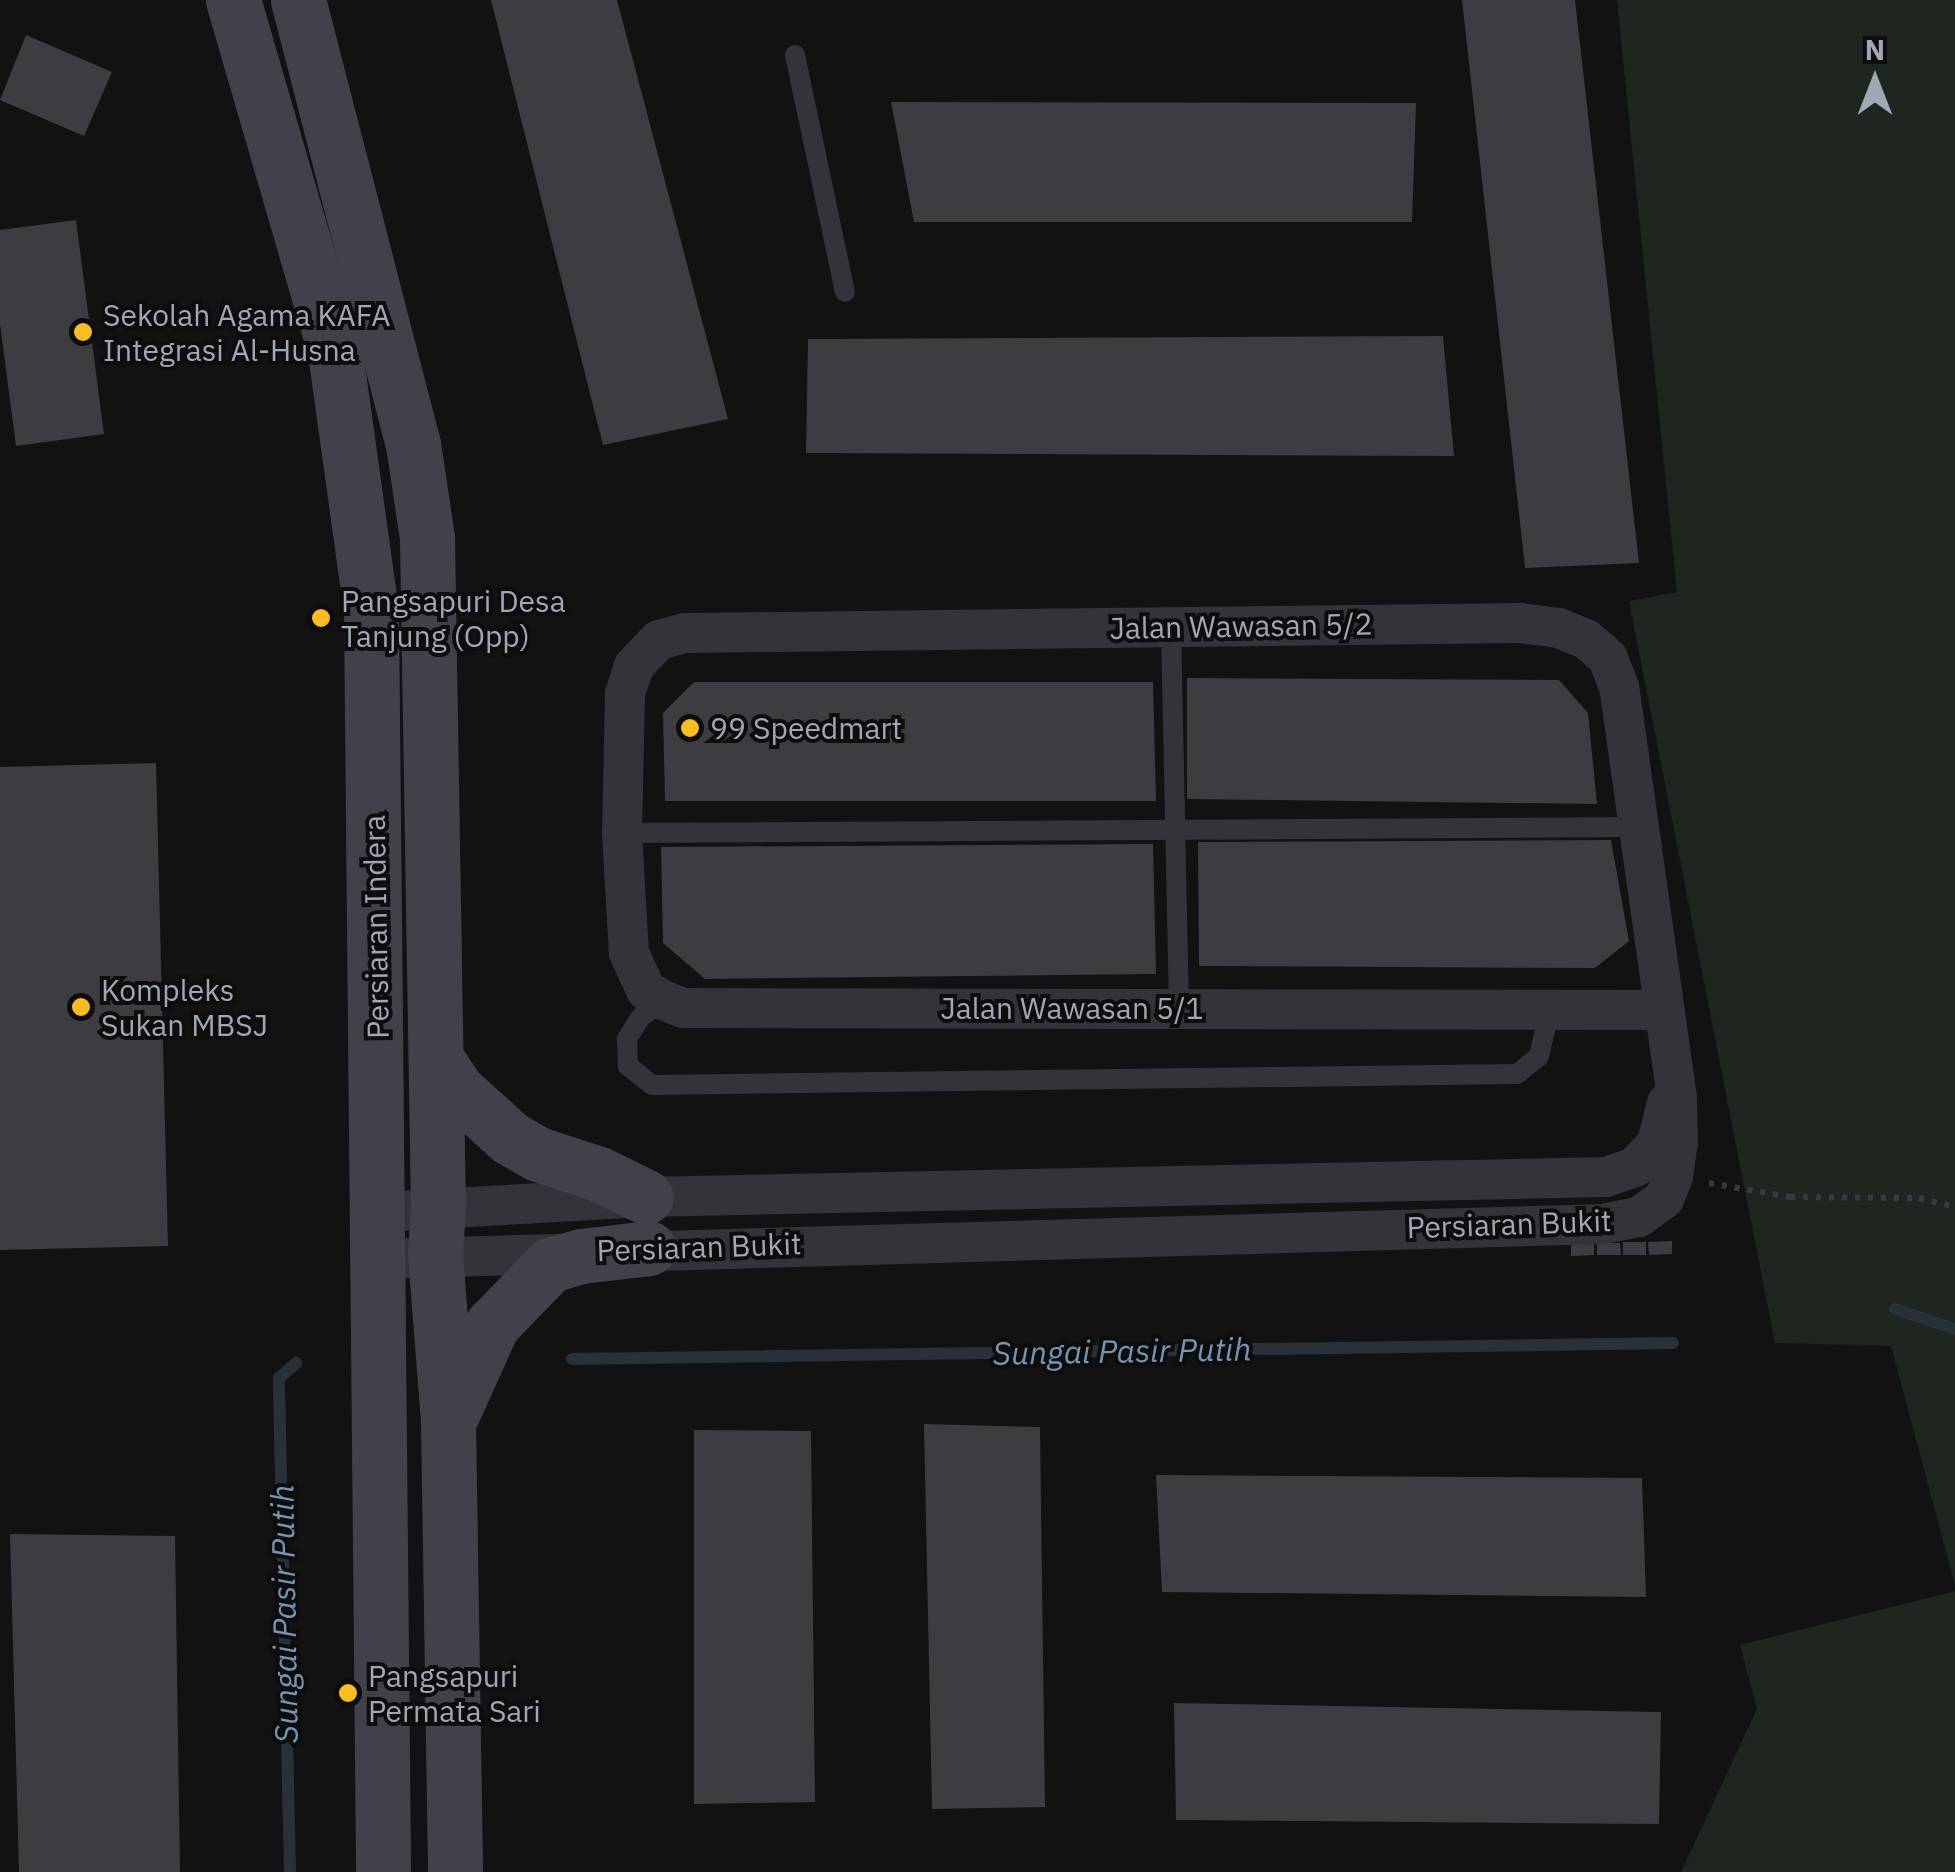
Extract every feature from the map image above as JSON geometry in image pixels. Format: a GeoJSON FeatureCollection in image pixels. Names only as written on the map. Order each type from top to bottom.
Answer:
{"type":"FeatureCollection","features":[{"type":"Feature","properties":{"kind":"main road","name":"Persiaran Indera"},"geometry":{"type":"LineString","coordinates":[[233,0],[335,352],[371,612],[380,1235],[383,1872]]}},
{"type":"Feature","properties":{"kind":"main road","name":"Persiaran Indera"},"geometry":{"type":"LineString","coordinates":[[298,0],[412,444],[428,538],[437,1230],[448,1422],[456,1872]]}},
{"type":"Feature","properties":{"kind":"main road"},"geometry":{"type":"LineString","coordinates":[[436,1058],[456,1088],[510,1138],[538,1154],[599,1174],[648,1223],[581,1256],[550,1266],[492,1324],[448,1422]]}},
{"type":"Feature","properties":{"kind":"street","name":"Jalan Wawasan 5/2"},"geometry":{"type":"LineString","coordinates":[[622,833],[625,694],[634,666],[659,640],[685,633],[1520,622],[1559,628],[1586,639],[1608,658],[1619,687],[1671,1064]]}},
{"type":"Feature","properties":{"kind":"street"},"geometry":{"type":"LineString","coordinates":[[622,833],[629,953],[646,990],[663,1000]]}},
{"type":"Feature","properties":{"kind":"street","name":"Jalan Wawasan 5/1"},"geometry":{"type":"LineString","coordinates":[[663,1000],[683,1008],[1663,1010]]}},
{"type":"Feature","properties":{"kind":"street","name":"Persiaran Bukit"},"geometry":{"type":"LineString","coordinates":[[380,1235],[1606,1177],[1635,1166],[1656,1143],[1666,1111],[1671,1064]]}},
{"type":"Feature","properties":{"kind":"street"},"geometry":{"type":"LineString","coordinates":[[1671,1064],[1678,1143],[1674,1177]]}},
{"type":"Feature","properties":{"kind":"street","name":"Persiaran Bukit"},"geometry":{"type":"LineString","coordinates":[[648,1223],[1602,1224],[1639,1217],[1664,1199],[1674,1177]]}},
{"type":"Feature","properties":{"kind":"lane"},"geometry":{"type":"LineString","coordinates":[[795,55],[844,292]]}},
{"type":"Feature","properties":{"kind":"lane"},"geometry":{"type":"LineString","coordinates":[[1171,626],[1179,1008]]}},
{"type":"Feature","properties":{"kind":"lane"},"geometry":{"type":"LineString","coordinates":[[622,833],[1638,827]]}},
{"type":"Feature","properties":{"kind":"lane"},"geometry":{"type":"LineString","coordinates":[[663,1000],[640,1018],[627,1040],[628,1066],[652,1084],[1517,1074],[1539,1056],[1550,1009]]}},
{"type":"Feature","properties":{"kind":"path"},"geometry":{"type":"LineString","coordinates":[[1674,1177],[1790,1197],[1920,1198],[1955,1207]]}},
{"type":"Feature","properties":{"kind":"shaded area"},"geometry":{"type":"Polygon","coordinates":[[[1617,0],[1955,0],[1955,1585],[1891,1346],[1775,1343],[1629,601],[1677,592],[1617,0]]]}},
{"type":"Feature","properties":{"kind":"shaded area"},"geometry":{"type":"Polygon","coordinates":[[[1955,1591],[1955,1872],[1681,1872],[1757,1709],[1740,1645],[1955,1591]]]}},
{"type":"Feature","properties":{"kind":"building"},"geometry":{"type":"Polygon","coordinates":[[[491,0],[617,0],[728,419],[603,445],[491,0]]]}},
{"type":"Feature","properties":{"kind":"building"},"geometry":{"type":"Polygon","coordinates":[[[1462,0],[1575,0],[1639,563],[1525,568],[1462,0]]]}},
{"type":"Feature","properties":{"kind":"building"},"geometry":{"type":"Polygon","coordinates":[[[26,35],[112,72],[84,136],[0,100],[26,35]]]}},
{"type":"Feature","properties":{"kind":"building"},"geometry":{"type":"Polygon","coordinates":[[[891,102],[1416,103],[1412,222],[914,222],[891,102]]]}},
{"type":"Feature","properties":{"kind":"building"},"geometry":{"type":"Polygon","coordinates":[[[76,220],[104,434],[16,446],[0,324],[0,230],[76,220]]]}},
{"type":"Feature","properties":{"kind":"building"},"geometry":{"type":"Polygon","coordinates":[[[1443,336],[1454,456],[806,453],[808,339],[1443,336]]]}},
{"type":"Feature","properties":{"kind":"building"},"geometry":{"type":"Polygon","coordinates":[[[1187,678],[1559,680],[1588,713],[1597,804],[1187,799],[1187,678]]]}},
{"type":"Feature","properties":{"kind":"building"},"geometry":{"type":"Polygon","coordinates":[[[694,682],[1153,682],[1156,801],[665,801],[663,713],[694,682]]]}},
{"type":"Feature","properties":{"kind":"building","name":"Kompleks Sukan MBSJ"},"geometry":{"type":"Polygon","coordinates":[[[156,763],[168,1246],[0,1250],[0,767],[156,763]]]}},
{"type":"Feature","properties":{"kind":"building"},"geometry":{"type":"Polygon","coordinates":[[[1611,840],[1629,941],[1595,968],[1199,966],[1198,842],[1611,840]]]}},
{"type":"Feature","properties":{"kind":"building"},"geometry":{"type":"Polygon","coordinates":[[[1153,844],[1156,974],[705,979],[663,943],[661,847],[1153,844]]]}},
{"type":"Feature","properties":{"kind":"building"},"geometry":{"type":"Polygon","coordinates":[[[1672,1241],[1672,1254],[1649,1255],[1648,1242],[1672,1241]]]}},
{"type":"Feature","properties":{"kind":"building"},"geometry":{"type":"Polygon","coordinates":[[[1623,1242],[1646,1242],[1646,1255],[1623,1255],[1623,1242]]]}},
{"type":"Feature","properties":{"kind":"building"},"geometry":{"type":"Polygon","coordinates":[[[1571,1243],[1594,1243],[1594,1255],[1571,1256],[1571,1243]]]}},
{"type":"Feature","properties":{"kind":"building"},"geometry":{"type":"Polygon","coordinates":[[[1597,1243],[1620,1243],[1621,1255],[1597,1255],[1597,1243]]]}},
{"type":"Feature","properties":{"kind":"building"},"geometry":{"type":"Polygon","coordinates":[[[924,1424],[1040,1427],[1045,1807],[932,1809],[924,1424]]]}},
{"type":"Feature","properties":{"kind":"building"},"geometry":{"type":"Polygon","coordinates":[[[694,1430],[811,1431],[815,1802],[694,1804],[694,1430]]]}},
{"type":"Feature","properties":{"kind":"building"},"geometry":{"type":"Polygon","coordinates":[[[1156,1475],[1642,1478],[1646,1597],[1162,1592],[1156,1475]]]}},
{"type":"Feature","properties":{"kind":"building"},"geometry":{"type":"Polygon","coordinates":[[[10,1534],[175,1536],[180,1872],[19,1872],[10,1534]]]}},
{"type":"Feature","properties":{"kind":"building"},"geometry":{"type":"Polygon","coordinates":[[[1174,1703],[1661,1712],[1659,1824],[1176,1820],[1174,1703]]]}},
{"type":"Feature","properties":{"kind":"waterway","name":"Sungai Pasir Putih"},"geometry":{"type":"LineString","coordinates":[[1895,1309],[1955,1329]]}},
{"type":"Feature","properties":{"kind":"waterway","name":"Sungai Pasir Putih"},"geometry":{"type":"LineString","coordinates":[[572,1359],[1673,1343]]}},
{"type":"Feature","properties":{"kind":"waterway","name":"Sungai Pasir Putih"},"geometry":{"type":"LineString","coordinates":[[290,1872],[279,1378],[296,1363]]}},
{"type":"Feature","properties":{"kind":"place","name":"Sekolah Agama KAFA Integrasi Al-Husna"},"geometry":{"type":"Point","coordinates":[83,332]}},
{"type":"Feature","properties":{"kind":"place","name":"Pangsapuri Desa Tanjung (Opp)"},"geometry":{"type":"Point","coordinates":[321,618]}},
{"type":"Feature","properties":{"kind":"place","name":"99 Speedmart"},"geometry":{"type":"Point","coordinates":[690,728]}},
{"type":"Feature","properties":{"kind":"place","name":"Kompleks Sukan MBSJ"},"geometry":{"type":"Point","coordinates":[81,1007]}},
{"type":"Feature","properties":{"kind":"place","name":"Pangsapuri Permata Sari"},"geometry":{"type":"Point","coordinates":[348,1693]}}]}
